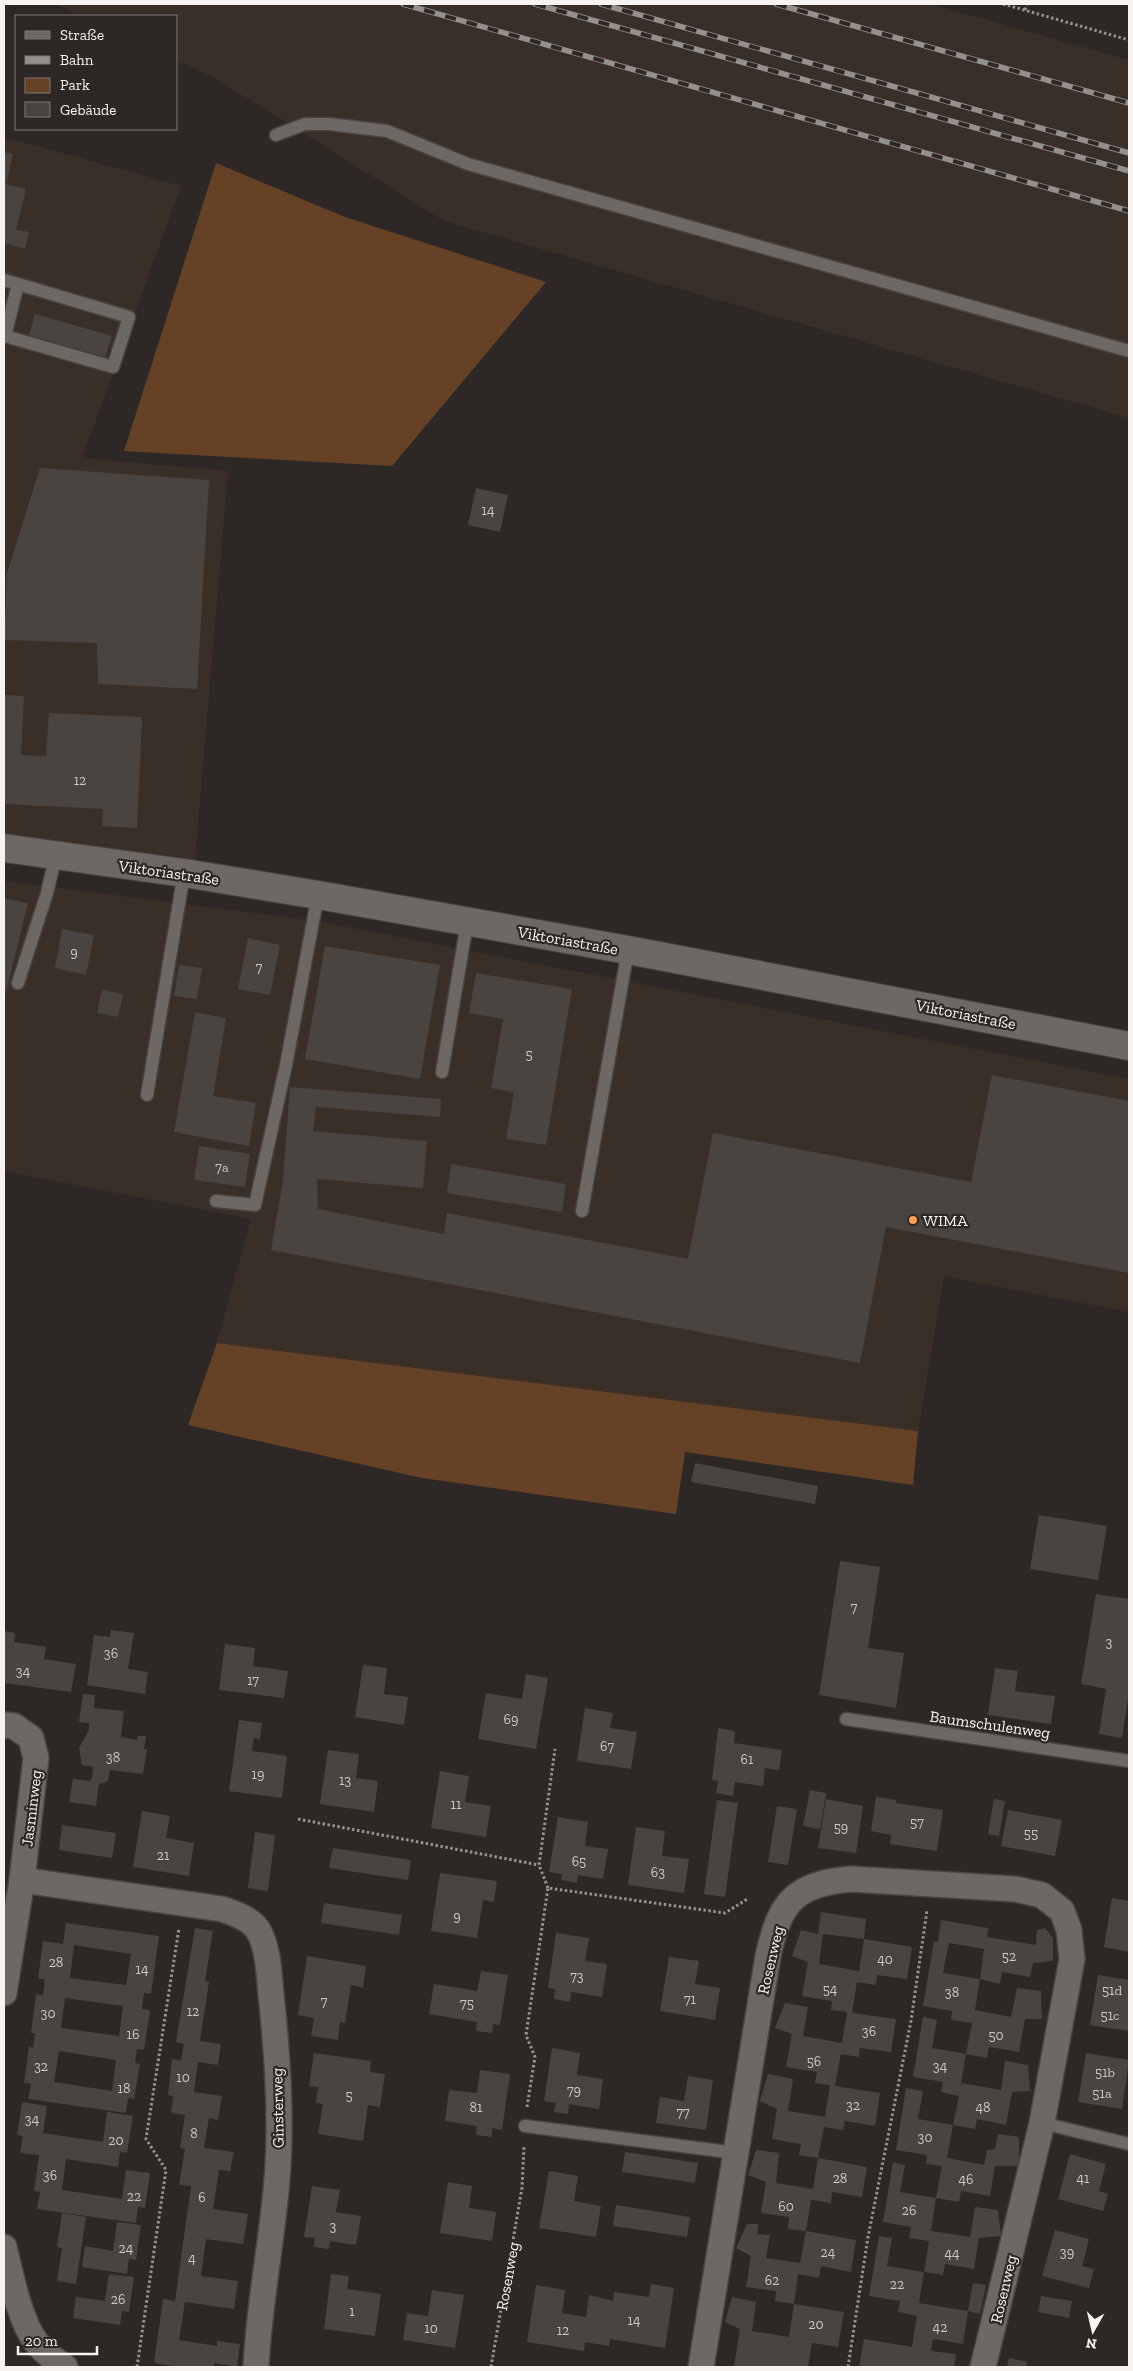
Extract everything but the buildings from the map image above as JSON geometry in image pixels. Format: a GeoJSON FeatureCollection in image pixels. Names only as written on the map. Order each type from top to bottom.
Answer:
{"type":"FeatureCollection","features":[{"type":"Feature","properties":{"kind":"street","name":"Viktoriastraße"},"geometry":{"type":"LineString","coordinates":[[4,848],[184,873],[318,895],[628,950],[1129,1046]]}},
{"type":"Feature","properties":{"kind":"street","name":"Jasminweg"},"geometry":{"type":"LineString","coordinates":[[4,1725],[14,1726],[31,1738],[36,1758],[22,1880]]}},
{"type":"Feature","properties":{"kind":"street","name":"Rosenweg"},"geometry":{"type":"LineString","coordinates":[[701,2367],[774,1928],[786,1903],[808,1889],[827,1881],[851,1879],[931,1883],[1024,1891],[1042,1895],[1062,1911],[1069,1930],[1072,1959],[1042,2123],[983,2367]]}},
{"type":"Feature","properties":{"kind":"street","name":"Ginsterweg"},"geometry":{"type":"LineString","coordinates":[[22,1880],[222,1909],[242,1917],[257,1929],[267,1957],[279,2114],[277,2178],[257,2339],[256,2367]]}},
{"type":"Feature","properties":{"kind":"street"},"geometry":{"type":"LineString","coordinates":[[4,1993],[22,1880]]}},
{"type":"Feature","properties":{"kind":"street"},"geometry":{"type":"LineString","coordinates":[[4,2247],[24,2319],[36,2341],[54,2360],[65,2367]]}},
{"type":"Feature","properties":{"kind":"lane"},"geometry":{"type":"LineString","coordinates":[[276,135],[305,124],[328,124],[387,131],[468,164],[1129,351]]}},
{"type":"Feature","properties":{"kind":"lane"},"geometry":{"type":"LineString","coordinates":[[4,280],[18,284],[129,317],[112,367],[5,336],[18,284]]}},
{"type":"Feature","properties":{"kind":"lane"},"geometry":{"type":"LineString","coordinates":[[18,983],[47,893],[56,856]]}},
{"type":"Feature","properties":{"kind":"lane"},"geometry":{"type":"LineString","coordinates":[[147,1095],[184,873]]}},
{"type":"Feature","properties":{"kind":"lane"},"geometry":{"type":"LineString","coordinates":[[216,1201],[255,1205],[286,1065],[318,895]]}},
{"type":"Feature","properties":{"kind":"lane"},"geometry":{"type":"LineString","coordinates":[[442,1072],[467,922]]}},
{"type":"Feature","properties":{"kind":"lane"},"geometry":{"type":"LineString","coordinates":[[582,1211],[628,950]]}},
{"type":"Feature","properties":{"kind":"lane","name":"Baumschulenweg"},"geometry":{"type":"LineString","coordinates":[[846,1719],[1129,1760]]}},
{"type":"Feature","properties":{"kind":"lane"},"geometry":{"type":"LineString","coordinates":[[1042,2123],[1129,2144]]}},
{"type":"Feature","properties":{"kind":"lane"},"geometry":{"type":"LineString","coordinates":[[525,2126],[736,2153]]}},
{"type":"Feature","properties":{"kind":"path"},"geometry":{"type":"LineString","coordinates":[[1002,4],[1129,40]]}},
{"type":"Feature","properties":{"kind":"path"},"geometry":{"type":"LineString","coordinates":[[1025,10],[1027,4]]}},
{"type":"Feature","properties":{"kind":"path","name":"Rosenweg"},"geometry":{"type":"LineString","coordinates":[[491,2367],[522,2188],[525,2126],[535,2057],[526,2035],[548,1888],[539,1865],[555,1750]]}},
{"type":"Feature","properties":{"kind":"path"},"geometry":{"type":"LineString","coordinates":[[298,1819],[539,1865]]}},
{"type":"Feature","properties":{"kind":"path"},"geometry":{"type":"LineString","coordinates":[[848,2367],[868,2236],[911,2021],[931,1883]]}},
{"type":"Feature","properties":{"kind":"path"},"geometry":{"type":"LineString","coordinates":[[548,1888],[724,1913],[748,1898]]}},
{"type":"Feature","properties":{"kind":"path"},"geometry":{"type":"LineString","coordinates":[[137,2367],[166,2170],[146,2139],[183,1903]]}},
{"type":"Feature","properties":{"kind":"shaded area"},"geometry":{"type":"Polygon","coordinates":[[[54,4],[930,4],[1129,60],[1129,418],[444,221],[218,80],[178,61],[178,15],[79,15],[54,4]]]}},
{"type":"Feature","properties":{"kind":"shaded area"},"geometry":{"type":"Polygon","coordinates":[[[4,137],[181,186],[82,458],[228,471],[195,859],[4,837],[4,137]]]}},
{"type":"Feature","properties":{"kind":"shaded area"},"geometry":{"type":"Polygon","coordinates":[[[4,881],[316,921],[1129,1079],[1129,1312],[944,1276],[918,1431],[217,1343],[251,1219],[4,1171],[4,881]]]}},
{"type":"Feature","properties":{"kind":"green space"},"geometry":{"type":"Polygon","coordinates":[[[216,163],[345,217],[546,282],[392,466],[124,451],[216,163]]]}},
{"type":"Feature","properties":{"kind":"green space"},"geometry":{"type":"Polygon","coordinates":[[[217,1343],[918,1431],[913,1485],[685,1452],[676,1514],[422,1478],[188,1425],[217,1343]]]}},
{"type":"Feature","properties":{"kind":"railway"},"geometry":{"type":"LineString","coordinates":[[403,4],[1129,211]]}},
{"type":"Feature","properties":{"kind":"railway"},"geometry":{"type":"LineString","coordinates":[[535,4],[1129,171]]}},
{"type":"Feature","properties":{"kind":"railway"},"geometry":{"type":"LineString","coordinates":[[601,4],[1129,153]]}},
{"type":"Feature","properties":{"kind":"railway"},"geometry":{"type":"LineString","coordinates":[[776,4],[1129,103]]}},
{"type":"Feature","properties":{"kind":"place","name":"WIMA"},"geometry":{"type":"Point","coordinates":[913,1220]}}]}
